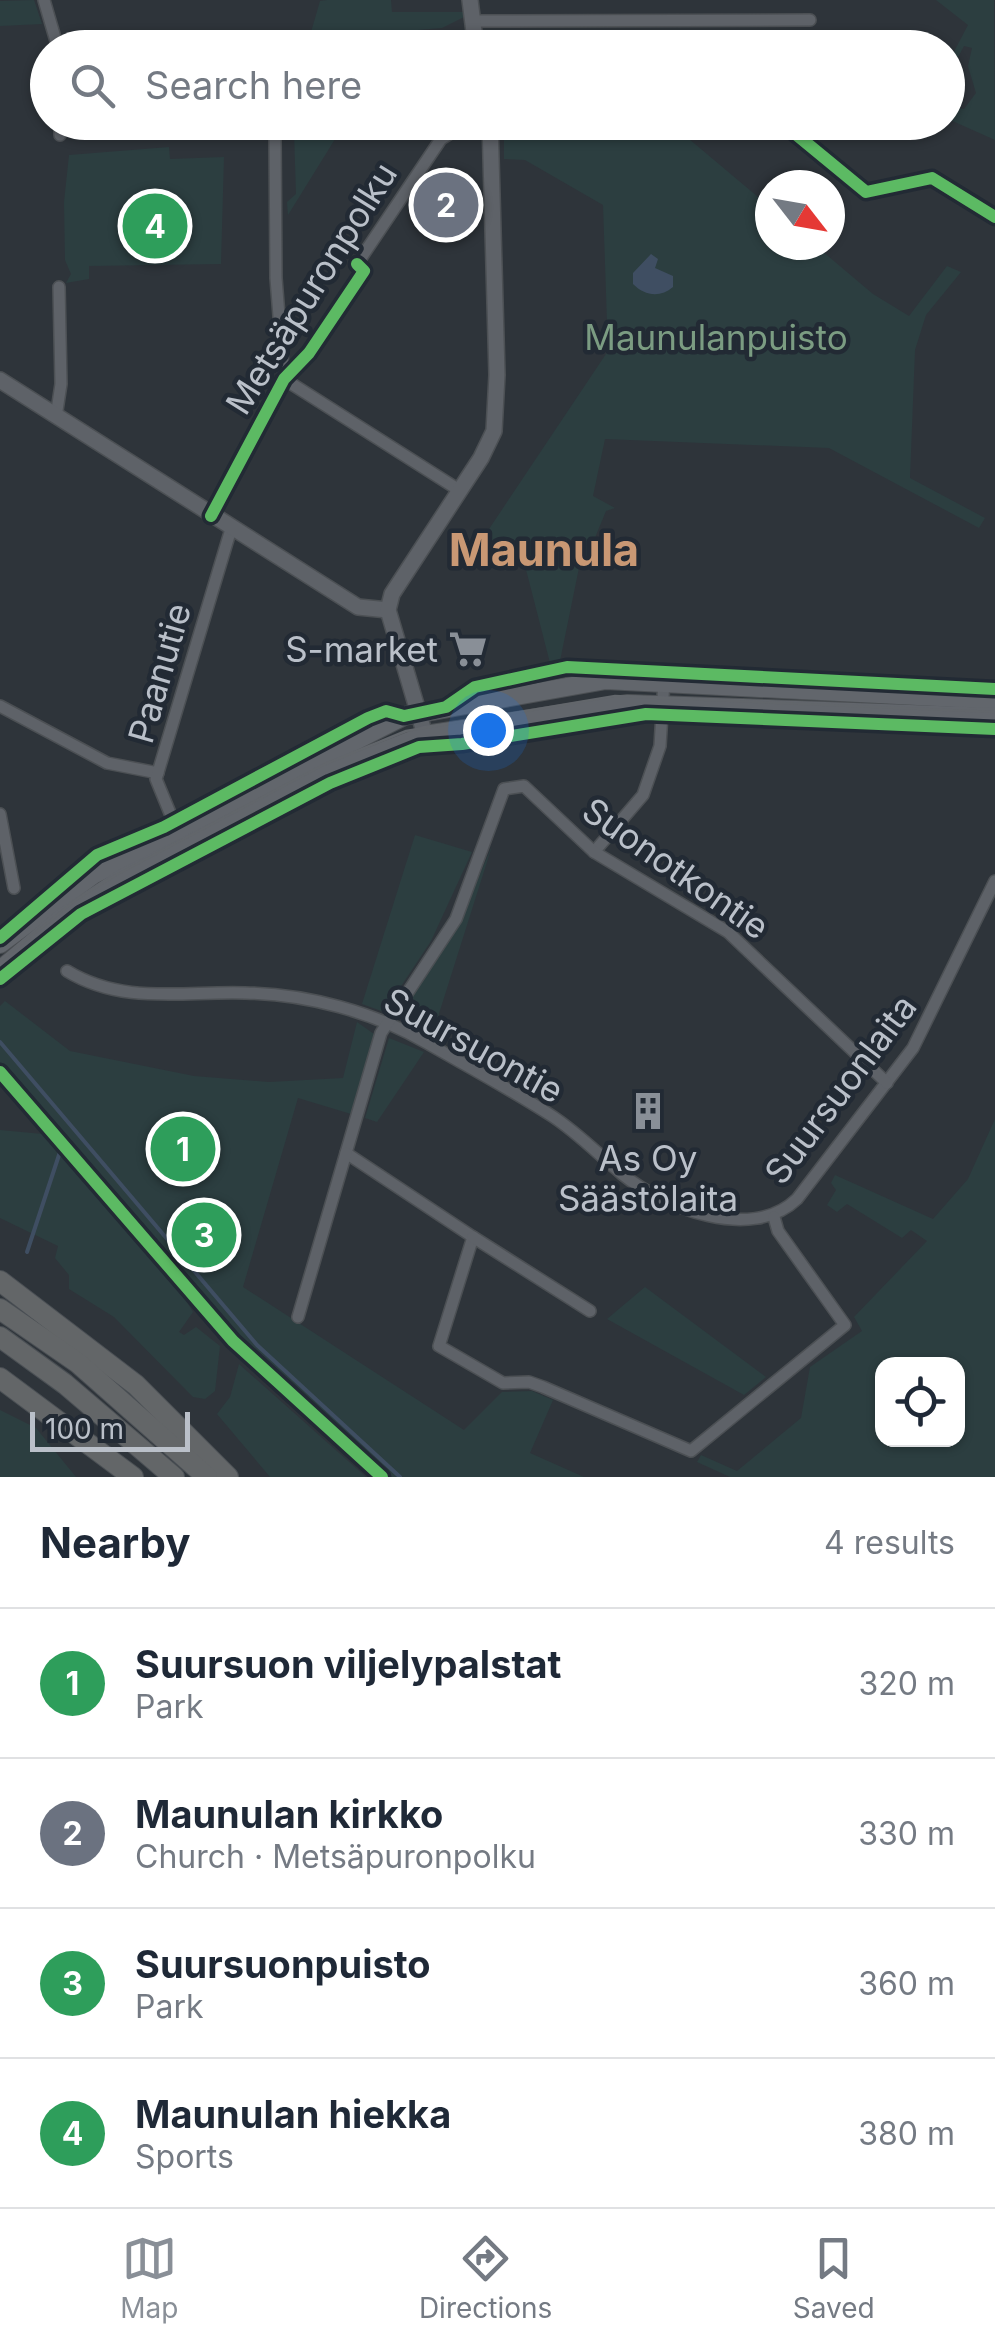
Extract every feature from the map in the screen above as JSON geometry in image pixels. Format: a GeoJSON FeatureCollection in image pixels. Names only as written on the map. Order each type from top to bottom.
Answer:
{"type":"FeatureCollection","features":[{"type":"Feature","properties":{"kind":"highway"},"geometry":{"type":"LineString","coordinates":[[0,1281],[136,1385],[228,1477]]}},
{"type":"Feature","properties":{"kind":"highway"},"geometry":{"type":"LineString","coordinates":[[0,1309],[78,1363],[208,1477]]}},
{"type":"Feature","properties":{"kind":"highway"},"geometry":{"type":"LineString","coordinates":[[0,1337],[64,1384],[174,1477]]}},
{"type":"Feature","properties":{"kind":"highway"},"geometry":{"type":"LineString","coordinates":[[0,1378],[133,1477]]}},
{"type":"Feature","properties":{"kind":"main road"},"geometry":{"type":"LineString","coordinates":[[0,944],[93,875],[367,732],[420,713],[592,681],[664,681],[801,693],[995,700]]}},
{"type":"Feature","properties":{"kind":"main road"},"geometry":{"type":"LineString","coordinates":[[0,970],[63,918],[121,880],[327,773],[425,735],[607,706],[663,704],[995,717]]}},
{"type":"Feature","properties":{"kind":"street"},"geometry":{"type":"LineString","coordinates":[[44,0],[53,30]]}},
{"type":"Feature","properties":{"kind":"street"},"geometry":{"type":"LineString","coordinates":[[470,0],[481,30]]}},
{"type":"Feature","properties":{"kind":"street"},"geometry":{"type":"LineString","coordinates":[[478,30],[480,0]]}},
{"type":"Feature","properties":{"kind":"street"},"geometry":{"type":"LineString","coordinates":[[479,21],[810,20]]}},
{"type":"Feature","properties":{"kind":"street"},"geometry":{"type":"LineString","coordinates":[[275,140],[276,278],[284,379],[460,490]]}},
{"type":"Feature","properties":{"kind":"street","name":"Metsäpuronpolku"},"geometry":{"type":"LineString","coordinates":[[357,264],[440,140]]}},
{"type":"Feature","properties":{"kind":"street"},"geometry":{"type":"LineString","coordinates":[[425,735],[388,610],[392,594],[485,452],[496,420],[487,140]]}},
{"type":"Feature","properties":{"kind":"street"},"geometry":{"type":"LineString","coordinates":[[56,416],[61,384],[59,287]]}},
{"type":"Feature","properties":{"kind":"street"},"geometry":{"type":"LineString","coordinates":[[0,380],[358,606],[388,610]]}},
{"type":"Feature","properties":{"kind":"street","name":"Paanutie"},"geometry":{"type":"LineString","coordinates":[[177,830],[156,785],[158,773],[231,528]]}},
{"type":"Feature","properties":{"kind":"street"},"geometry":{"type":"LineString","coordinates":[[594,852],[642,795],[660,746],[664,681]]}},
{"type":"Feature","properties":{"kind":"street"},"geometry":{"type":"LineString","coordinates":[[0,706],[107,764],[158,773]]}},
{"type":"Feature","properties":{"kind":"street","name":"Suonotkontie"},"geometry":{"type":"LineString","coordinates":[[388,1022],[448,932],[504,790],[517,784],[594,852],[720,925],[887,1083]]}},
{"type":"Feature","properties":{"kind":"street"},"geometry":{"type":"LineString","coordinates":[[0,814],[14,888]]}},
{"type":"Feature","properties":{"kind":"street","name":"Suursuonlaita"},"geometry":{"type":"LineString","coordinates":[[774,1217],[797,1199],[927,1025],[995,881]]}},
{"type":"Feature","properties":{"kind":"street","name":"Suursuontie"},"geometry":{"type":"LineString","coordinates":[[67,971],[111,992],[274,995],[388,1022],[554,1117],[623,1175],[661,1198],[720,1217],[774,1217]]}},
{"type":"Feature","properties":{"kind":"street"},"geometry":{"type":"LineString","coordinates":[[298,1317],[388,1022]]}},
{"type":"Feature","properties":{"kind":"street"},"geometry":{"type":"LineString","coordinates":[[346,1153],[590,1310]]}},
{"type":"Feature","properties":{"kind":"street"},"geometry":{"type":"LineString","coordinates":[[473,1237],[439,1346],[443,1351],[503,1384],[529,1382],[691,1452],[845,1325],[778,1231],[774,1217]]}},
{"type":"Feature","properties":{"kind":"green space"},"geometry":{"type":"Polygon","coordinates":[[[34,0],[42,24],[0,26],[0,1],[34,0]]]}},
{"type":"Feature","properties":{"kind":"green space"},"geometry":{"type":"Polygon","coordinates":[[[391,0],[392,12],[464,12],[464,17],[442,28],[312,30],[320,1],[391,0]]]}},
{"type":"Feature","properties":{"kind":"green space"},"geometry":{"type":"Polygon","coordinates":[[[936,0],[994,0],[995,140],[965,127],[965,108],[976,93],[968,66],[972,48],[965,46],[968,25],[936,0]]]}},
{"type":"Feature","properties":{"kind":"green space"},"geometry":{"type":"Polygon","coordinates":[[[294,140],[334,140],[288,215],[287,202],[296,194],[294,140]]]}},
{"type":"Feature","properties":{"kind":"green space","name":"Maunulanpuisto"},"geometry":{"type":"Polygon","coordinates":[[[504,140],[690,140],[755,194],[755,260],[833,260],[873,294],[909,316],[947,266],[961,272],[926,315],[915,350],[910,478],[985,518],[979,528],[829,448],[605,439],[593,496],[615,508],[606,511],[585,562],[580,563],[560,661],[550,663],[521,550],[483,538],[608,351],[603,205],[525,160],[504,159],[504,140]]]}},
{"type":"Feature","properties":{"kind":"green space"},"geometry":{"type":"Polygon","coordinates":[[[169,147],[170,159],[224,157],[221,264],[89,266],[89,279],[66,283],[71,274],[65,260],[64,202],[69,155],[169,147]]]}},
{"type":"Feature","properties":{"kind":"green space"},"geometry":{"type":"Polygon","coordinates":[[[415,835],[472,852],[431,941],[384,1012],[362,1004],[415,835]]]}},
{"type":"Feature","properties":{"kind":"green space"},"geometry":{"type":"Polygon","coordinates":[[[492,846],[437,1020],[429,1032],[402,1013],[456,930],[492,846]]]}},
{"type":"Feature","properties":{"kind":"green space"},"geometry":{"type":"Polygon","coordinates":[[[5,1001],[70,1051],[194,1076],[269,1082],[343,1078],[357,1022],[374,1034],[351,1114],[298,1098],[243,1287],[464,1430],[502,1392],[532,1391],[553,1400],[530,1453],[584,1477],[386,1477],[247,1349],[105,1182],[0,1069],[0,1006],[5,1001]]]}},
{"type":"Feature","properties":{"kind":"green space"},"geometry":{"type":"Polygon","coordinates":[[[389,1038],[424,1052],[377,1122],[365,1118],[389,1038]]]}},
{"type":"Feature","properties":{"kind":"green space"},"geometry":{"type":"Polygon","coordinates":[[[995,1119],[995,1477],[730,1477],[697,1462],[701,1455],[737,1471],[801,1418],[810,1367],[862,1331],[854,1317],[927,1241],[911,1230],[902,1238],[847,1204],[837,1212],[827,1205],[836,1190],[831,1183],[835,1175],[933,1219],[968,1179],[995,1119]]]}},
{"type":"Feature","properties":{"kind":"green space"},"geometry":{"type":"Polygon","coordinates":[[[0,1130],[43,1134],[171,1276],[193,1312],[179,1332],[184,1335],[196,1327],[220,1346],[215,1391],[205,1399],[193,1397],[114,1317],[69,1289],[69,1275],[55,1258],[58,1246],[0,1218],[0,1130]]]}},
{"type":"Feature","properties":{"kind":"green space"},"geometry":{"type":"Polygon","coordinates":[[[645,1287],[766,1377],[744,1395],[607,1319],[645,1287]]]}},
{"type":"Feature","properties":{"kind":"green space"},"geometry":{"type":"Polygon","coordinates":[[[239,1364],[366,1477],[270,1477],[217,1414],[230,1397],[239,1364]]]}},
{"type":"Feature","properties":{"kind":"green space"},"geometry":{"type":"Polygon","coordinates":[[[0,1410],[36,1428],[76,1477],[0,1477],[0,1410]]]}},
{"type":"Feature","properties":{"kind":"water"},"geometry":{"type":"Polygon","coordinates":[[[651,254],[658,259],[655,268],[673,276],[673,287],[663,293],[648,293],[633,284],[633,273],[651,254]]]}},
{"type":"Feature","properties":{"kind":"waterway"},"geometry":{"type":"LineString","coordinates":[[0,1042],[257,1345],[400,1477]]}},
{"type":"Feature","properties":{"kind":"waterway"},"geometry":{"type":"LineString","coordinates":[[27,1252],[60,1152]]}},
{"type":"Feature","properties":{"kind":"tram line"},"geometry":{"type":"LineString","coordinates":[[0,961],[77,899],[116,875],[323,765],[406,731],[615,696],[995,712]]}},
{"type":"Feature","properties":{"kind":"cycle path"},"geometry":{"type":"LineString","coordinates":[[803,140],[866,192],[932,178],[995,217]]}},
{"type":"Feature","properties":{"kind":"cycle path"},"geometry":{"type":"LineString","coordinates":[[211,516],[284,379],[309,353],[364,271],[357,264]]}},
{"type":"Feature","properties":{"kind":"cycle path"},"geometry":{"type":"LineString","coordinates":[[0,938],[97,855],[164,827],[368,718],[386,711],[404,716],[446,707],[475,687],[567,667],[995,689]]}},
{"type":"Feature","properties":{"kind":"cycle path"},"geometry":{"type":"LineString","coordinates":[[0,979],[81,914],[330,783],[419,747],[462,744],[646,714],[995,729]]}},
{"type":"Feature","properties":{"kind":"cycle path"},"geometry":{"type":"LineString","coordinates":[[0,1072],[233,1341],[382,1477]]}},
{"type":"Feature","properties":{"kind":"place","name":"Maunulan kirkko"},"geometry":{"type":"Point","coordinates":[446,205]}},
{"type":"Feature","properties":{"kind":"place","name":"Maunulan hiekka"},"geometry":{"type":"Point","coordinates":[155,226]}},
{"type":"Feature","properties":{"kind":"place","name":"S-market"},"geometry":{"type":"Point","coordinates":[468,649]}},
{"type":"Feature","properties":{"kind":"place","name":"As Oy Säästölaita"},"geometry":{"type":"Point","coordinates":[648,1111]}},
{"type":"Feature","properties":{"kind":"place","name":"Suursuon viljelypalstat"},"geometry":{"type":"Point","coordinates":[183,1149]}},
{"type":"Feature","properties":{"kind":"place","name":"Suursuonpuisto"},"geometry":{"type":"Point","coordinates":[204,1235]}},
{"type":"Feature","properties":{"kind":"district","name":"Maunula"},"geometry":{"type":"Point","coordinates":[544,549]}}]}
